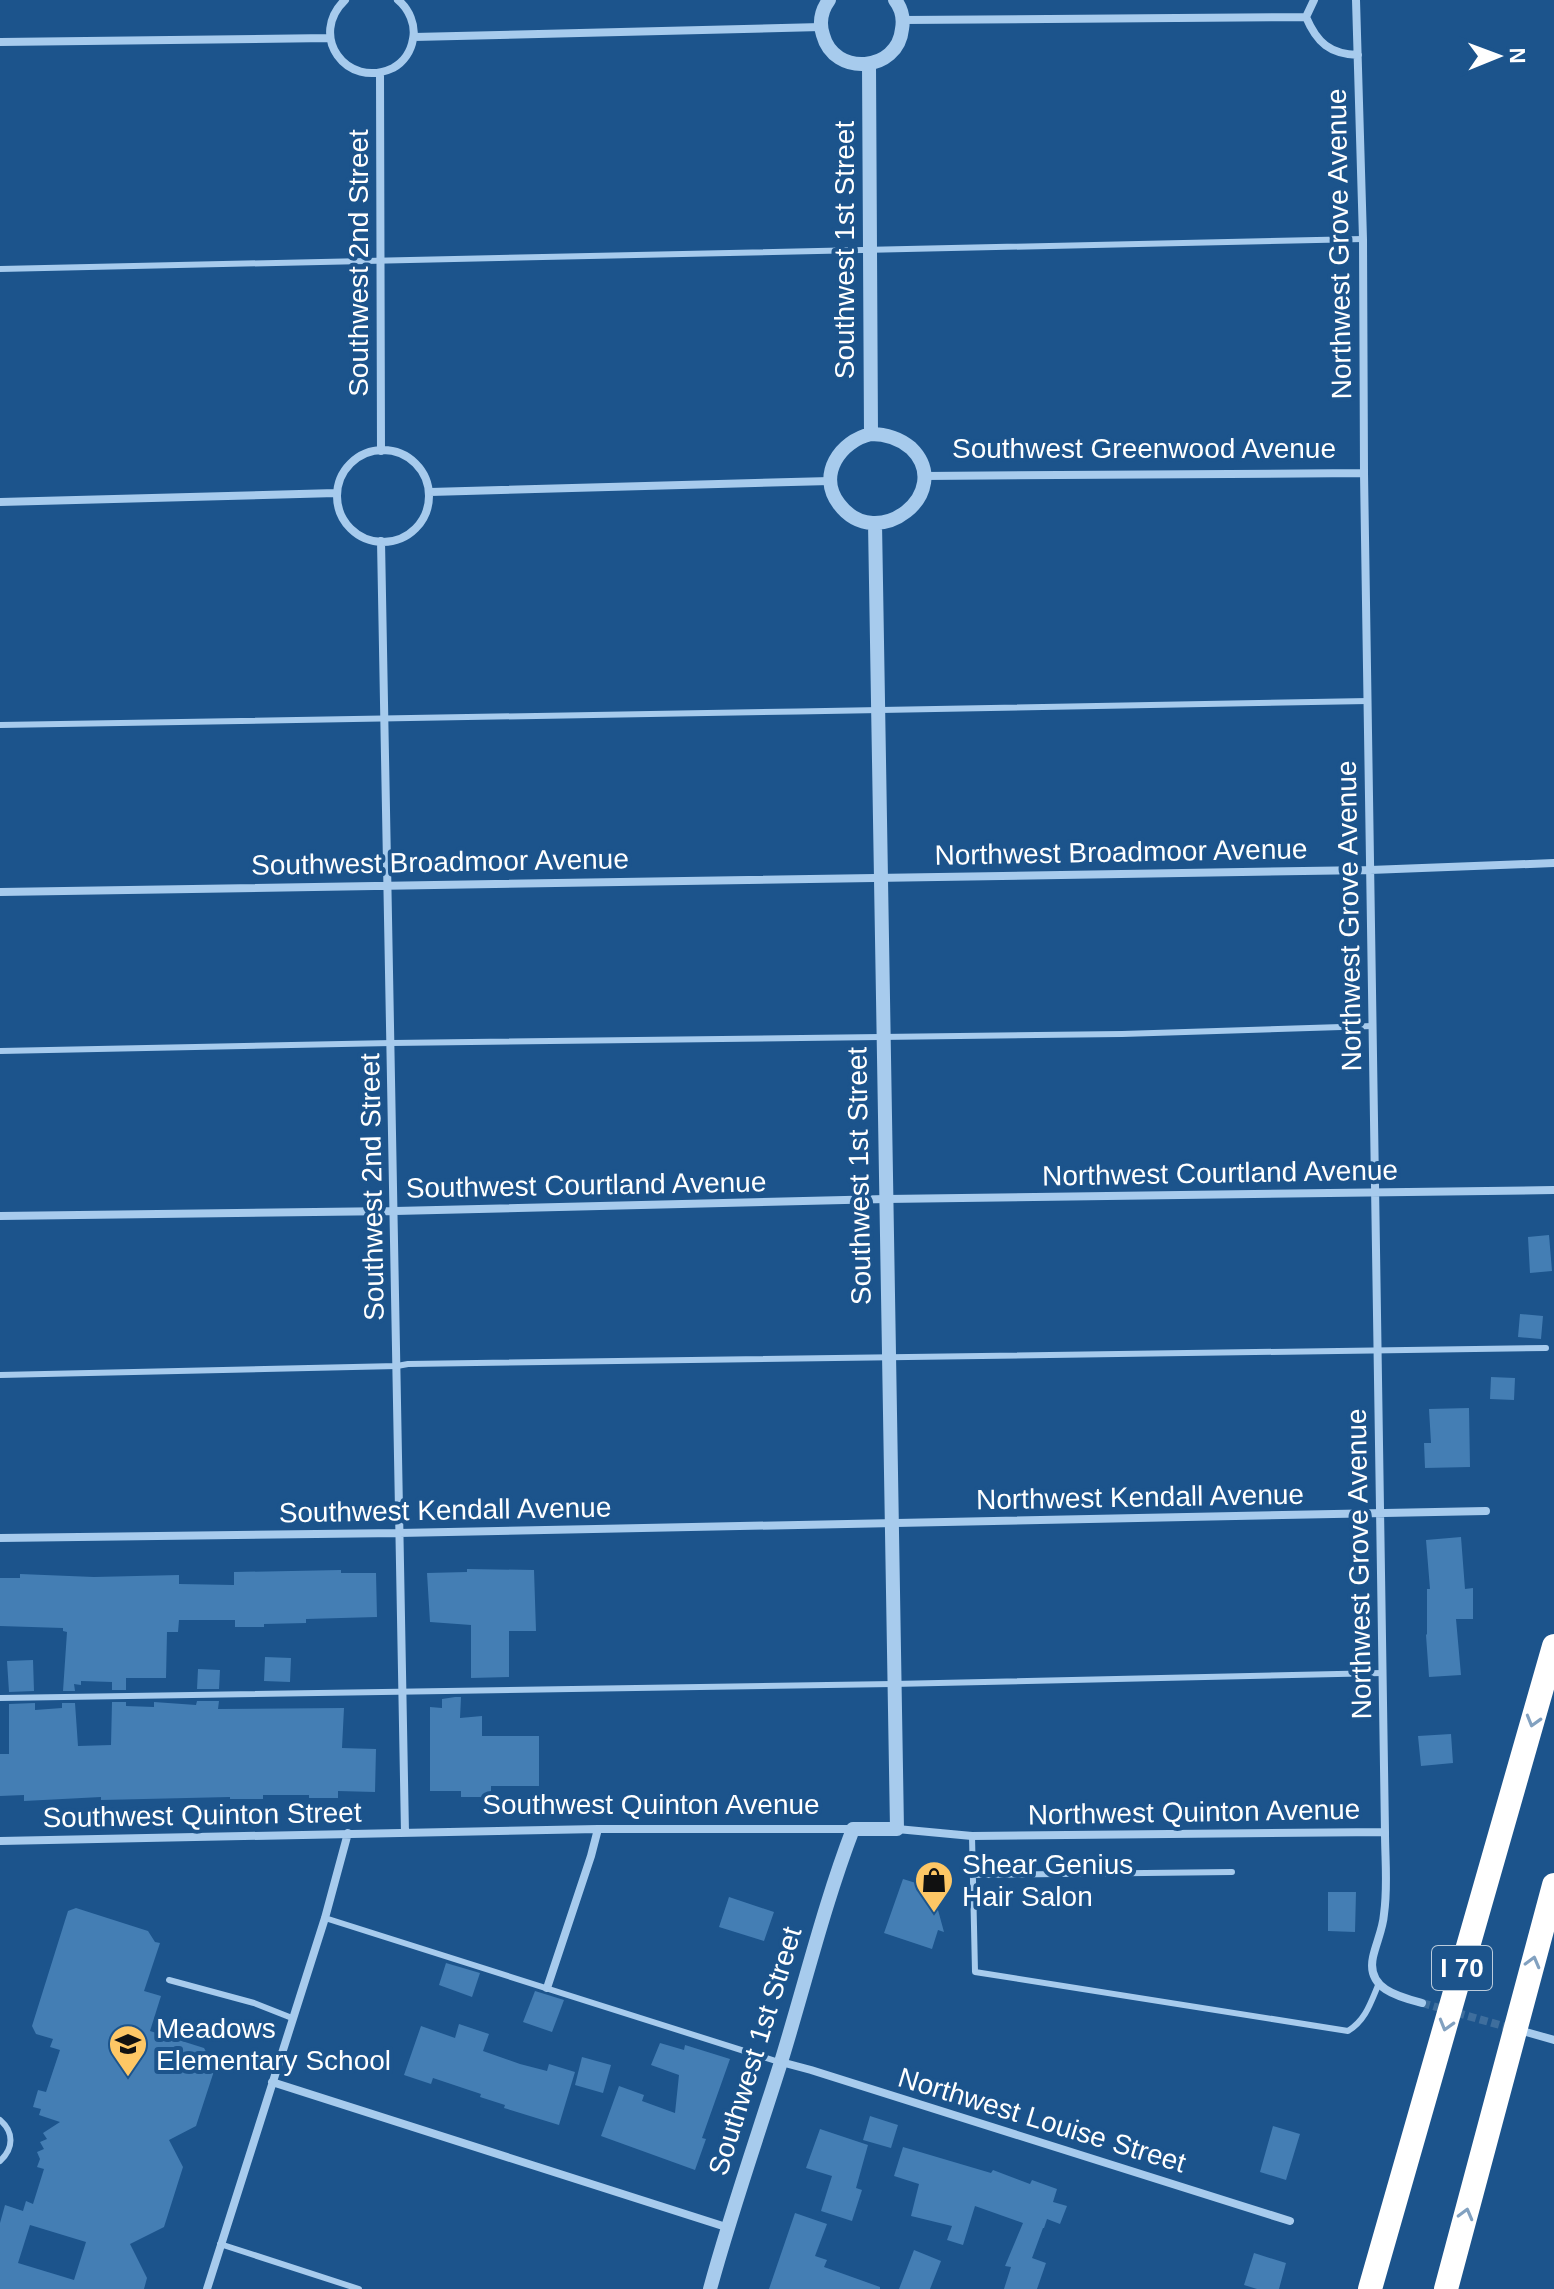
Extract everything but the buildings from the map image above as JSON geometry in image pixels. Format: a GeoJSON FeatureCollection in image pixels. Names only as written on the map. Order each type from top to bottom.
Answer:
{"type":"FeatureCollection","features":[{"type":"Feature","properties":{"kind":"highway","name":"I 70"},"geometry":{"type":"LineString","coordinates":[[1370,2289],[1554,1646]]}},
{"type":"Feature","properties":{"kind":"highway","name":"I 70"},"geometry":{"type":"LineString","coordinates":[[1446,2289],[1554,1885]]}},
{"type":"Feature","properties":{"kind":"street"},"geometry":{"type":"LineString","coordinates":[[345,0],[333,16],[330,38],[335,52],[347,67],[360,73],[380,74],[399,65],[409,54],[414,37],[413,22],[398,0]]}},
{"type":"Feature","properties":{"kind":"street"},"geometry":{"type":"LineString","coordinates":[[829,0],[821,18],[824,41],[836,57],[849,63],[869,65],[882,61],[895,49],[902,36],[903,20],[900,6],[895,0]]}},
{"type":"Feature","properties":{"kind":"street"},"geometry":{"type":"LineString","coordinates":[[1314,0],[1306,17],[1311,30],[1339,54],[1358,55]]}},
{"type":"Feature","properties":{"kind":"street","name":"Northwest Grove Avenue"},"geometry":{"type":"LineString","coordinates":[[1356,0],[1363,239],[1385,1832]]}},
{"type":"Feature","properties":{"kind":"street"},"geometry":{"type":"LineString","coordinates":[[903,20],[1306,17]]}},
{"type":"Feature","properties":{"kind":"street"},"geometry":{"type":"LineString","coordinates":[[414,37],[821,27]]}},
{"type":"Feature","properties":{"kind":"street"},"geometry":{"type":"LineString","coordinates":[[0,42],[330,38]]}},
{"type":"Feature","properties":{"kind":"street","name":"Southwest 1st Street"},"geometry":{"type":"LineString","coordinates":[[869,65],[871,434]]}},
{"type":"Feature","properties":{"kind":"street","name":"Southwest 2nd Street"},"geometry":{"type":"LineString","coordinates":[[380,74],[381,451]]}},
{"type":"Feature","properties":{"kind":"street"},"geometry":{"type":"LineString","coordinates":[[871,434],[855,439],[837,456],[830,481],[834,497],[844,510],[858,519],[875,523]]}},
{"type":"Feature","properties":{"kind":"street","name":"Southwest Greenwood Avenue"},"geometry":{"type":"LineString","coordinates":[[871,434],[890,435],[902,441],[918,458],[924,476],[918,499],[909,510],[898,518],[875,523]]}},
{"type":"Feature","properties":{"kind":"street"},"geometry":{"type":"LineString","coordinates":[[381,451],[398,454],[413,463],[424,476],[430,492],[427,511],[416,527],[400,538],[381,541],[363,537],[349,526],[339,510],[336,493],[351,463],[381,451]]}},
{"type":"Feature","properties":{"kind":"street","name":"Southwest Greenwood Avenue"},"geometry":{"type":"LineString","coordinates":[[924,476],[1364,473]]}},
{"type":"Feature","properties":{"kind":"street"},"geometry":{"type":"LineString","coordinates":[[430,492],[830,481]]}},
{"type":"Feature","properties":{"kind":"street"},"geometry":{"type":"LineString","coordinates":[[0,502],[336,493]]}},
{"type":"Feature","properties":{"kind":"street","name":"Southwest 1st Street"},"geometry":{"type":"LineString","coordinates":[[875,523],[897,1829]]}},
{"type":"Feature","properties":{"kind":"street","name":"Southwest 2nd Street"},"geometry":{"type":"LineString","coordinates":[[381,541],[405,1833]]}},
{"type":"Feature","properties":{"kind":"street","name":"Northwest Broadmoor Avenue"},"geometry":{"type":"LineString","coordinates":[[881,878],[1370,870],[1554,863]]}},
{"type":"Feature","properties":{"kind":"street","name":"Southwest Broadmoor Avenue"},"geometry":{"type":"LineString","coordinates":[[0,892],[881,878]]}},
{"type":"Feature","properties":{"kind":"street","name":"Northwest Courtland Avenue"},"geometry":{"type":"LineString","coordinates":[[886,1199],[1554,1190]]}},
{"type":"Feature","properties":{"kind":"street","name":"Southwest Courtland Avenue"},"geometry":{"type":"LineString","coordinates":[[0,1216],[395,1211],[886,1199]]}},
{"type":"Feature","properties":{"kind":"street","name":"Northwest Kendall Avenue"},"geometry":{"type":"LineString","coordinates":[[891,1524],[1486,1511]]}},
{"type":"Feature","properties":{"kind":"street","name":"Southwest Kendall Avenue"},"geometry":{"type":"LineString","coordinates":[[0,1538],[891,1524]]}},
{"type":"Feature","properties":{"kind":"street"},"geometry":{"type":"LineString","coordinates":[[547,1988],[598,1829]]}},
{"type":"Feature","properties":{"kind":"street","name":"Southwest Quinton Avenue"},"geometry":{"type":"LineString","coordinates":[[405,1833],[598,1829],[897,1829]]}},
{"type":"Feature","properties":{"kind":"street","name":"Southwest 1st Street"},"geometry":{"type":"LineString","coordinates":[[710,2289],[726,2227],[781,2062],[837,1870],[853,1829]]}},
{"type":"Feature","properties":{"kind":"street","name":"Northwest Quinton Avenue"},"geometry":{"type":"LineString","coordinates":[[897,1829],[972,1836],[1385,1832],[1384,1918],[1372,1968],[1379,1983]]}},
{"type":"Feature","properties":{"kind":"street"},"geometry":{"type":"LineString","coordinates":[[207,2289],[325,1918],[348,1833]]}},
{"type":"Feature","properties":{"kind":"street","name":"Southwest Quinton Street"},"geometry":{"type":"LineString","coordinates":[[0,1841],[405,1833]]}},
{"type":"Feature","properties":{"kind":"street"},"geometry":{"type":"LineString","coordinates":[[1379,1983],[1393,1995],[1422,2003]]}},
{"type":"Feature","properties":{"kind":"street"},"geometry":{"type":"LineString","coordinates":[[1526,2032],[1554,2040]]}},
{"type":"Feature","properties":{"kind":"street","name":"Northwest Louise Street"},"geometry":{"type":"LineString","coordinates":[[781,2062],[1290,2221]]}},
{"type":"Feature","properties":{"kind":"street"},"geometry":{"type":"LineString","coordinates":[[272,2082],[726,2227]]}},
{"type":"Feature","properties":{"kind":"lane"},"geometry":{"type":"LineString","coordinates":[[0,269],[1363,239]]}},
{"type":"Feature","properties":{"kind":"lane"},"geometry":{"type":"LineString","coordinates":[[0,725],[385,721],[878,708],[1368,701]]}},
{"type":"Feature","properties":{"kind":"lane"},"geometry":{"type":"LineString","coordinates":[[0,1051],[1122,1034],[1373,1026]]}},
{"type":"Feature","properties":{"kind":"lane"},"geometry":{"type":"LineString","coordinates":[[0,1375],[423,1364],[1546,1348]]}},
{"type":"Feature","properties":{"kind":"lane"},"geometry":{"type":"LineString","coordinates":[[0,1698],[1383,1673]]}},
{"type":"Feature","properties":{"kind":"lane"},"geometry":{"type":"LineString","coordinates":[[972,1836],[975,1972],[1348,2031],[1365,2017],[1379,1983]]}},
{"type":"Feature","properties":{"kind":"lane"},"geometry":{"type":"LineString","coordinates":[[972,1875],[1232,1872]]}},
{"type":"Feature","properties":{"kind":"lane"},"geometry":{"type":"LineString","coordinates":[[325,1918],[781,2062]]}},
{"type":"Feature","properties":{"kind":"lane"},"geometry":{"type":"LineString","coordinates":[[169,1980],[254,2003],[292,2018]]}},
{"type":"Feature","properties":{"kind":"lane"},"geometry":{"type":"LineString","coordinates":[[0,2120],[7,2126],[12,2141],[10,2149],[0,2161]]}},
{"type":"Feature","properties":{"kind":"lane"},"geometry":{"type":"LineString","coordinates":[[220,2244],[359,2289]]}},
{"type":"Feature","properties":{"kind":"tunnel"},"geometry":{"type":"LineString","coordinates":[[1422,2003],[1514,2029]]}},
{"type":"Feature","properties":{"kind":"place","name":"Shear Genius Hair Salon"},"geometry":{"type":"Point","coordinates":[934,1914]}},
{"type":"Feature","properties":{"kind":"place","name":"Meadows Elementary School"},"geometry":{"type":"Point","coordinates":[128,2078]}}]}
